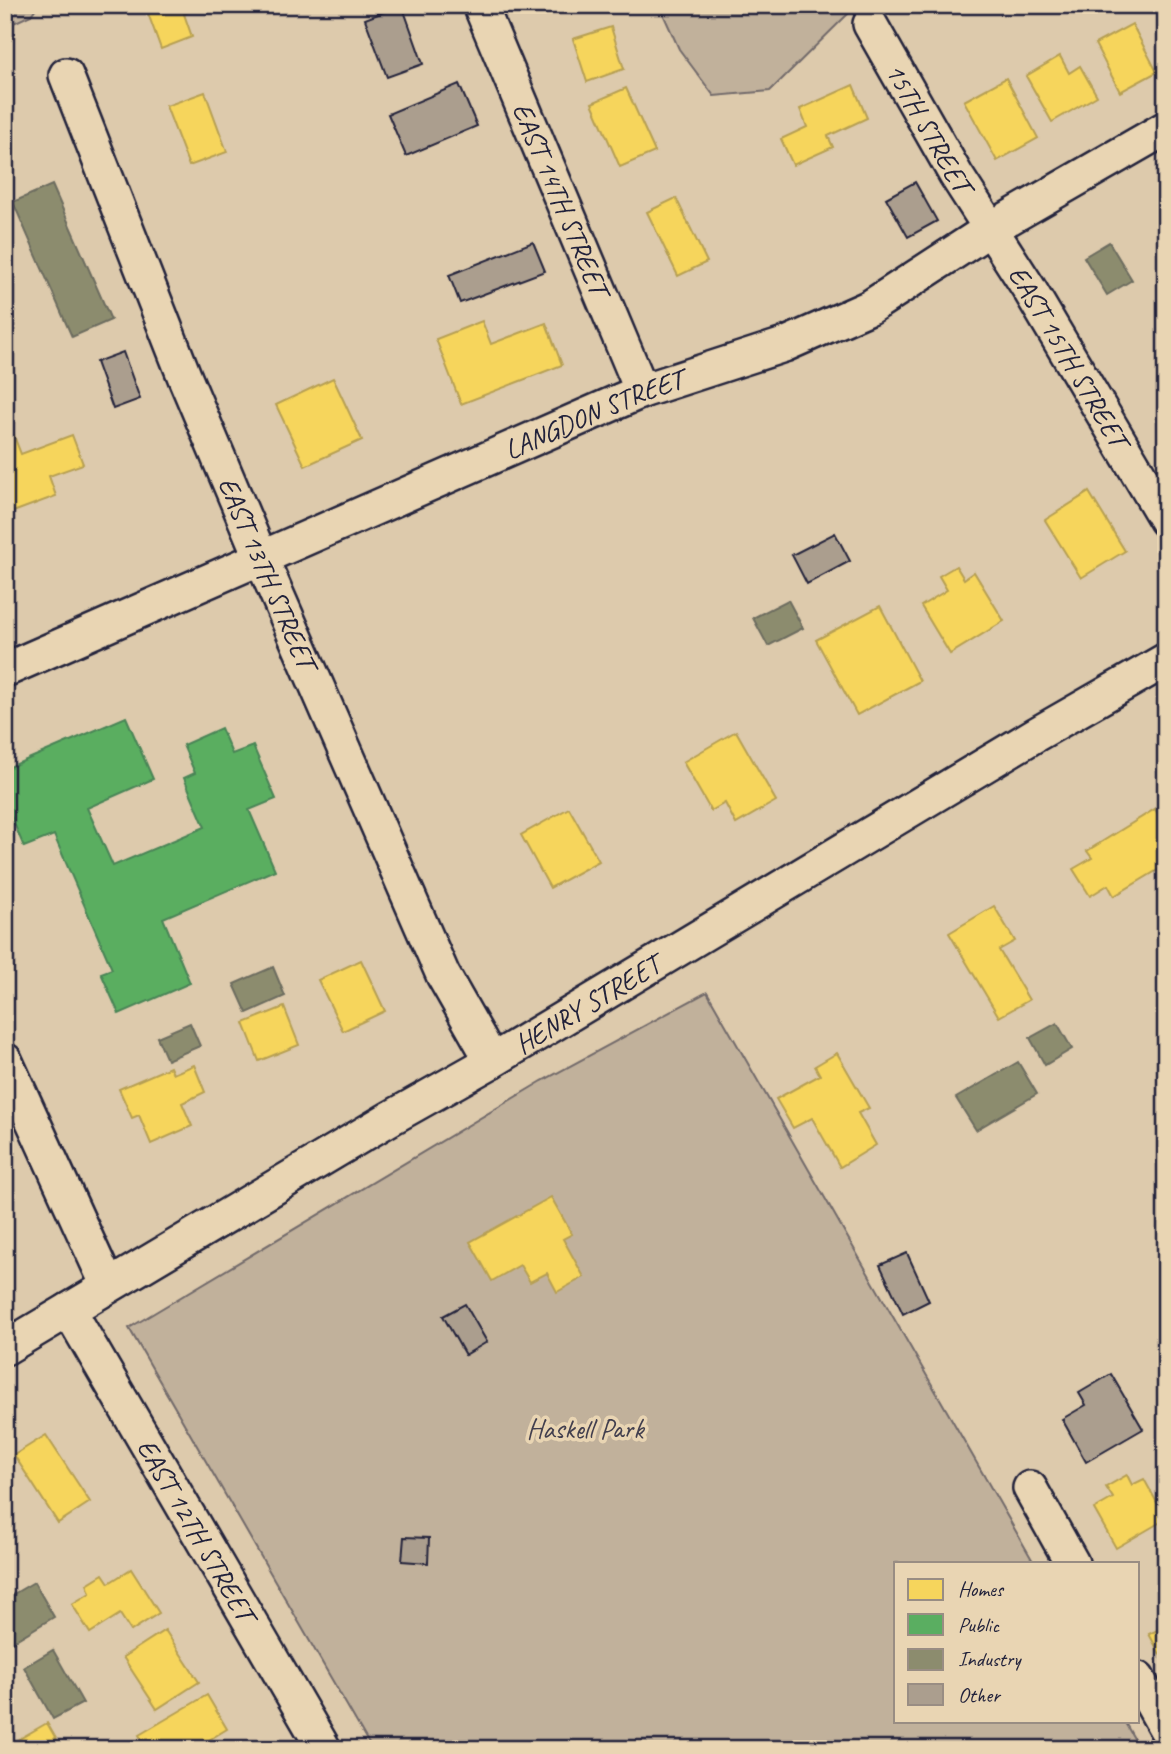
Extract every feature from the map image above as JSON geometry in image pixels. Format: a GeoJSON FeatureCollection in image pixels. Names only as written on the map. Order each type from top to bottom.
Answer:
{"type":"FeatureCollection","features":[{"type":"Feature","properties":{"kind":"street","name":"EAST 14TH STREET"},"geometry":{"type":"LineString","coordinates":[[480,5],[642,391]]}},
{"type":"Feature","properties":{"kind":"street","name":"15TH STREET"},"geometry":{"type":"LineString","coordinates":[[870,24],[990,229]]}},
{"type":"Feature","properties":{"kind":"street","name":"EAST 13TH STREET"},"geometry":{"type":"LineString","coordinates":[[66,75],[185,378],[261,558],[443,975],[492,1061]]}},
{"type":"Feature","properties":{"kind":"street","name":"LANGDON STREET"},"geometry":{"type":"LineString","coordinates":[[5,670],[642,391],[784,345],[870,307],[990,229],[1166,128]]}},
{"type":"Feature","properties":{"kind":"street","name":"EAST 15TH STREET"},"geometry":{"type":"LineString","coordinates":[[990,229],[1028,287],[1166,520]]}},
{"type":"Feature","properties":{"kind":"street","name":"HENRY STREET"},"geometry":{"type":"LineString","coordinates":[[5,1348],[492,1061],[909,809],[1166,660]]}},
{"type":"Feature","properties":{"kind":"street"},"geometry":{"type":"LineString","coordinates":[[5,1060],[108,1286]]}},
{"type":"Feature","properties":{"kind":"street","name":"EAST 12TH STREET"},"geometry":{"type":"LineString","coordinates":[[69,1310],[324,1749]]}},
{"type":"Feature","properties":{"kind":"street"},"geometry":{"type":"LineString","coordinates":[[1030,1488],[1071,1562]]}},
{"type":"Feature","properties":{"kind":"street"},"geometry":{"type":"LineString","coordinates":[[1140,1683],[1166,1729]]}},
{"type":"Feature","properties":{"kind":"green space"},"geometry":{"type":"Polygon","coordinates":[[[5,5],[38,5],[31,15],[5,27],[5,5]]]}},
{"type":"Feature","properties":{"kind":"green space"},"geometry":{"type":"Polygon","coordinates":[[[659,5],[857,5],[770,91],[714,96],[679,49],[659,5]]]}},
{"type":"Feature","properties":{"kind":"green space","name":"Haskell Park"},"geometry":{"type":"Polygon","coordinates":[[[707,992],[1033,1562],[894,1562],[894,1722],[1125,1722],[1140,1749],[372,1749],[129,1328],[542,1081],[707,992]]]}},
{"type":"Feature","properties":{"kind":"building: Homes"},"geometry":{"type":"Polygon","coordinates":[[[145,5],[191,5],[193,10],[184,14],[192,37],[161,49],[145,5]]]}},
{"type":"Feature","properties":{"kind":"building: Homes"},"geometry":{"type":"Polygon","coordinates":[[[1166,10],[1166,28],[1158,14],[1166,10]]]}},
{"type":"Feature","properties":{"kind":"building: Homes"},"geometry":{"type":"Polygon","coordinates":[[[1132,24],[1157,72],[1120,92],[1095,44],[1132,24]]]}},
{"type":"Feature","properties":{"kind":"building: Homes"},"geometry":{"type":"Polygon","coordinates":[[[611,27],[624,69],[587,82],[573,39],[611,27]]]}},
{"type":"Feature","properties":{"kind":"building: Homes"},"geometry":{"type":"Polygon","coordinates":[[[1060,56],[1069,73],[1080,66],[1097,96],[1052,122],[1026,76],[1060,56]]]}},
{"type":"Feature","properties":{"kind":"building: Homes"},"geometry":{"type":"Polygon","coordinates":[[[1006,78],[1038,138],[997,161],[964,101],[1006,78]]]}},
{"type":"Feature","properties":{"kind":"building: Homes"},"geometry":{"type":"Polygon","coordinates":[[[853,85],[867,118],[828,136],[833,147],[793,165],[781,139],[807,127],[800,109],[853,85]]]}},
{"type":"Feature","properties":{"kind":"building: Homes"},"geometry":{"type":"Polygon","coordinates":[[[626,88],[655,152],[620,167],[592,103],[626,88]]]}},
{"type":"Feature","properties":{"kind":"building: Homes"},"geometry":{"type":"Polygon","coordinates":[[[205,92],[227,152],[189,166],[166,106],[205,92]]]}},
{"type":"Feature","properties":{"kind":"building: Homes"},"geometry":{"type":"Polygon","coordinates":[[[676,198],[707,262],[678,276],[647,212],[676,198]]]}},
{"type":"Feature","properties":{"kind":"building: Homes"},"geometry":{"type":"Polygon","coordinates":[[[482,321],[491,344],[546,323],[562,365],[461,404],[436,339],[482,321]]]}},
{"type":"Feature","properties":{"kind":"building: Homes"},"geometry":{"type":"Polygon","coordinates":[[[333,378],[362,440],[305,466],[276,405],[333,378]]]}},
{"type":"Feature","properties":{"kind":"building: Homes"},"geometry":{"type":"Polygon","coordinates":[[[5,413],[21,454],[72,435],[83,464],[49,476],[56,496],[5,515],[5,413]]]}},
{"type":"Feature","properties":{"kind":"building: Homes"},"geometry":{"type":"Polygon","coordinates":[[[1089,492],[1125,551],[1081,578],[1045,520],[1089,492]]]}},
{"type":"Feature","properties":{"kind":"building: Homes"},"geometry":{"type":"Polygon","coordinates":[[[956,566],[964,579],[974,572],[1004,621],[950,654],[921,606],[947,590],[939,576],[956,566]]]}},
{"type":"Feature","properties":{"kind":"building: Homes"},"geometry":{"type":"Polygon","coordinates":[[[880,606],[920,681],[857,715],[816,640],[880,606]]]}},
{"type":"Feature","properties":{"kind":"building: Homes"},"geometry":{"type":"Polygon","coordinates":[[[736,731],[776,801],[736,824],[725,803],[711,811],[683,762],[736,731]]]}},
{"type":"Feature","properties":{"kind":"building: Homes"},"geometry":{"type":"Polygon","coordinates":[[[569,808],[599,861],[550,888],[521,835],[569,808]]]}},
{"type":"Feature","properties":{"kind":"building: Homes"},"geometry":{"type":"Polygon","coordinates":[[[1155,809],[1166,827],[1166,865],[1114,896],[1108,885],[1090,896],[1073,869],[1092,858],[1087,851],[1155,809]]]}},
{"type":"Feature","properties":{"kind":"building: Homes"},"geometry":{"type":"Polygon","coordinates":[[[994,906],[1015,941],[999,950],[1029,1000],[999,1017],[949,933],[994,906]]]}},
{"type":"Feature","properties":{"kind":"building: Homes"},"geometry":{"type":"Polygon","coordinates":[[[361,960],[385,1011],[343,1031],[318,980],[361,960]]]}},
{"type":"Feature","properties":{"kind":"building: Homes"},"geometry":{"type":"Polygon","coordinates":[[[284,1007],[299,1045],[259,1061],[244,1023],[284,1007]]]}},
{"type":"Feature","properties":{"kind":"building: Homes"},"geometry":{"type":"Polygon","coordinates":[[[837,1053],[869,1108],[858,1113],[876,1145],[840,1167],[812,1118],[793,1128],[776,1099],[820,1075],[815,1066],[837,1053]]]}},
{"type":"Feature","properties":{"kind":"building: Homes"},"geometry":{"type":"Polygon","coordinates":[[[194,1065],[205,1092],[182,1103],[192,1126],[151,1144],[139,1115],[132,1118],[119,1089],[170,1067],[173,1074],[194,1065]]]}},
{"type":"Feature","properties":{"kind":"building: Homes"},"geometry":{"type":"Polygon","coordinates":[[[551,1197],[572,1234],[563,1239],[584,1277],[557,1292],[547,1273],[530,1282],[520,1265],[492,1281],[470,1242],[551,1197]]]}},
{"type":"Feature","properties":{"kind":"building: Homes"},"geometry":{"type":"Polygon","coordinates":[[[46,1435],[90,1502],[58,1523],[14,1455],[46,1435]]]}},
{"type":"Feature","properties":{"kind":"building: Homes"},"geometry":{"type":"Polygon","coordinates":[[[1127,1475],[1132,1485],[1144,1479],[1166,1519],[1116,1548],[1094,1509],[1113,1498],[1106,1487],[1127,1475]]]}},
{"type":"Feature","properties":{"kind":"building: Homes"},"geometry":{"type":"Polygon","coordinates":[[[131,1569],[159,1613],[131,1631],[120,1614],[90,1633],[72,1604],[90,1593],[87,1584],[103,1574],[109,1583],[131,1569]]]}},
{"type":"Feature","properties":{"kind":"building: Homes"},"geometry":{"type":"Polygon","coordinates":[[[1166,1626],[1166,1656],[1162,1658],[1149,1634],[1166,1626]]]}},
{"type":"Feature","properties":{"kind":"building: Homes"},"geometry":{"type":"Polygon","coordinates":[[[165,1630],[199,1682],[157,1709],[123,1657],[165,1630]]]}},
{"type":"Feature","properties":{"kind":"building: Homes"},"geometry":{"type":"Polygon","coordinates":[[[207,1695],[227,1729],[194,1749],[147,1749],[139,1735],[207,1695]]]}},
{"type":"Feature","properties":{"kind":"building: Homes"},"geometry":{"type":"Polygon","coordinates":[[[47,1723],[62,1749],[11,1749],[9,1745],[47,1723]]]}},
{"type":"Feature","properties":{"kind":"building: Public"},"geometry":{"type":"Polygon","coordinates":[[[126,717],[153,779],[87,808],[113,866],[205,827],[184,778],[195,773],[183,745],[221,728],[232,754],[253,746],[276,799],[249,810],[275,870],[163,918],[190,983],[119,1014],[101,973],[112,969],[54,835],[24,847],[5,802],[5,769],[126,717]]]}},
{"type":"Feature","properties":{"kind":"building: Industry"},"geometry":{"type":"Polygon","coordinates":[[[52,185],[111,320],[72,337],[13,202],[52,185]]]}},
{"type":"Feature","properties":{"kind":"building: Industry"},"geometry":{"type":"Polygon","coordinates":[[[1109,242],[1132,280],[1107,295],[1084,257],[1109,242]]]}},
{"type":"Feature","properties":{"kind":"building: Industry"},"geometry":{"type":"Polygon","coordinates":[[[788,600],[803,628],[768,646],[753,618],[788,600]]]}},
{"type":"Feature","properties":{"kind":"building: Industry"},"geometry":{"type":"Polygon","coordinates":[[[273,967],[285,996],[247,1013],[234,984],[273,967]]]}},
{"type":"Feature","properties":{"kind":"building: Industry"},"geometry":{"type":"Polygon","coordinates":[[[190,1023],[200,1046],[167,1060],[157,1037],[190,1023]]]}},
{"type":"Feature","properties":{"kind":"building: Industry"},"geometry":{"type":"Polygon","coordinates":[[[1057,1023],[1072,1049],[1045,1065],[1030,1038],[1057,1023]]]}},
{"type":"Feature","properties":{"kind":"building: Industry"},"geometry":{"type":"Polygon","coordinates":[[[1018,1062],[1037,1094],[976,1130],[956,1098],[1018,1062]]]}},
{"type":"Feature","properties":{"kind":"building: Industry"},"geometry":{"type":"Polygon","coordinates":[[[34,1582],[54,1617],[7,1645],[5,1599],[34,1582]]]}},
{"type":"Feature","properties":{"kind":"building: Industry"},"geometry":{"type":"Polygon","coordinates":[[[53,1650],[83,1703],[53,1719],[24,1667],[53,1650]]]}},
{"type":"Feature","properties":{"kind":"building: Other"},"geometry":{"type":"Polygon","coordinates":[[[402,5],[423,64],[387,77],[365,19],[402,5]]]}},
{"type":"Feature","properties":{"kind":"building: Other"},"geometry":{"type":"Polygon","coordinates":[[[459,84],[477,126],[406,156],[388,114],[459,84]]]}},
{"type":"Feature","properties":{"kind":"building: Other"},"geometry":{"type":"Polygon","coordinates":[[[915,182],[937,221],[908,237],[886,198],[915,182]]]}},
{"type":"Feature","properties":{"kind":"building: Other"},"geometry":{"type":"Polygon","coordinates":[[[533,242],[545,271],[460,303],[449,275],[533,242]]]}},
{"type":"Feature","properties":{"kind":"building: Other"},"geometry":{"type":"Polygon","coordinates":[[[123,352],[140,399],[113,409],[96,362],[123,352]]]}},
{"type":"Feature","properties":{"kind":"building: Other"},"geometry":{"type":"Polygon","coordinates":[[[835,533],[850,561],[807,584],[792,555],[835,533]]]}},
{"type":"Feature","properties":{"kind":"building: Other"},"geometry":{"type":"Polygon","coordinates":[[[907,1253],[929,1301],[903,1314],[880,1265],[907,1253]]]}},
{"type":"Feature","properties":{"kind":"building: Other"},"geometry":{"type":"Polygon","coordinates":[[[465,1304],[487,1342],[465,1355],[443,1316],[465,1304]]]}},
{"type":"Feature","properties":{"kind":"building: Other"},"geometry":{"type":"Polygon","coordinates":[[[1111,1374],[1143,1429],[1086,1462],[1062,1419],[1086,1405],[1079,1393],[1111,1374]]]}},
{"type":"Feature","properties":{"kind":"building: Other"},"geometry":{"type":"Polygon","coordinates":[[[404,1537],[429,1538],[428,1563],[402,1561],[404,1537]]]}}]}
